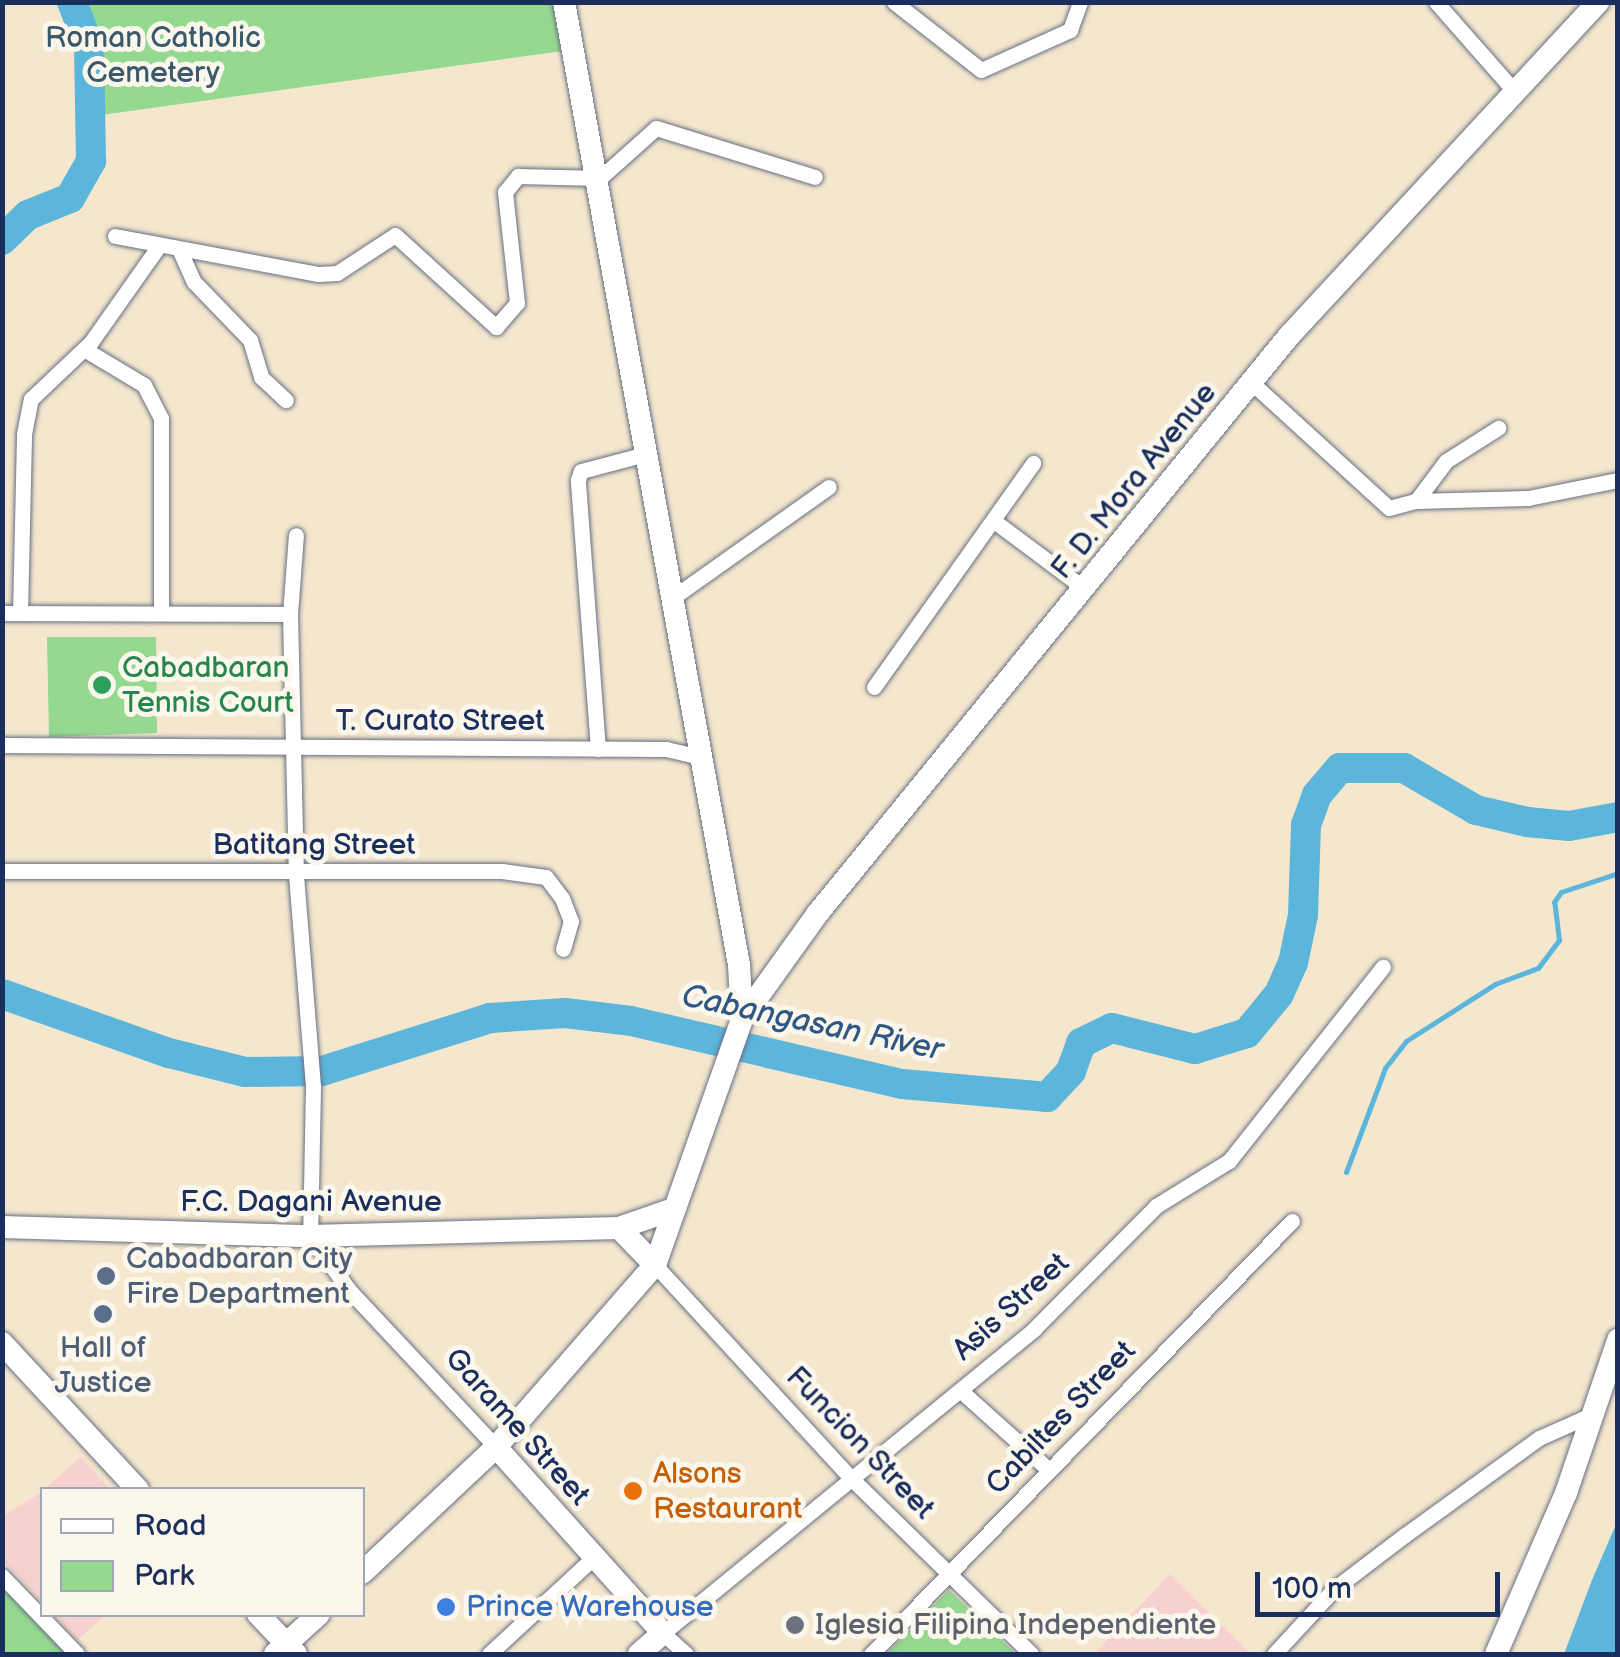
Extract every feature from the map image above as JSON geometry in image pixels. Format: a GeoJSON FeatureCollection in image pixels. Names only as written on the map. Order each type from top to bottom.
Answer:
{"type":"FeatureCollection","features":[{"type":"Feature","properties":{"kind":"street"},"geometry":{"type":"LineString","coordinates":[[365,1570],[496,1447],[655,1264],[671,1210],[737,1035],[735,946],[696,756],[600,178],[564,2]]}},
{"type":"Feature","properties":{"kind":"street"},"geometry":{"type":"LineString","coordinates":[[894,2],[980,70],[1070,30],[1080,2]]}},
{"type":"Feature","properties":{"kind":"street"},"geometry":{"type":"LineString","coordinates":[[1436,2],[1514,92]]}},
{"type":"Feature","properties":{"kind":"street","name":"F. D. Mora Avenue"},"geometry":{"type":"LineString","coordinates":[[737,1035],[781,964],[1252,383],[1598,2]]}},
{"type":"Feature","properties":{"kind":"street"},"geometry":{"type":"LineString","coordinates":[[115,236],[180,251],[327,274],[395,235],[496,328],[509,320],[518,292],[505,192],[514,179],[600,178],[656,128],[815,177]]}},
{"type":"Feature","properties":{"kind":"street"},"geometry":{"type":"LineString","coordinates":[[20,613],[24,434],[31,398],[84,349],[158,247]]}},
{"type":"Feature","properties":{"kind":"street"},"geometry":{"type":"LineString","coordinates":[[180,251],[194,282],[250,340],[261,378],[286,400]]}},
{"type":"Feature","properties":{"kind":"street"},"geometry":{"type":"LineString","coordinates":[[84,349],[144,384],[162,418],[161,613]]}},
{"type":"Feature","properties":{"kind":"street"},"geometry":{"type":"LineString","coordinates":[[1252,383],[1371,497],[1389,508],[1416,501],[1528,498],[1618,480]]}},
{"type":"Feature","properties":{"kind":"street"},"geometry":{"type":"LineString","coordinates":[[1416,501],[1446,461],[1498,428]]}},
{"type":"Feature","properties":{"kind":"street"},"geometry":{"type":"LineString","coordinates":[[598,749],[578,480],[581,472],[646,454]]}},
{"type":"Feature","properties":{"kind":"street"},"geometry":{"type":"LineString","coordinates":[[874,687],[1033,462]]}},
{"type":"Feature","properties":{"kind":"street"},"geometry":{"type":"LineString","coordinates":[[672,598],[829,486]]}},
{"type":"Feature","properties":{"kind":"street"},"geometry":{"type":"LineString","coordinates":[[994,521],[1084,588]]}},
{"type":"Feature","properties":{"kind":"street"},"geometry":{"type":"LineString","coordinates":[[296,535],[290,614],[296,874],[313,1086],[310,1236]]}},
{"type":"Feature","properties":{"kind":"street"},"geometry":{"type":"LineString","coordinates":[[2,613],[290,614]]}},
{"type":"Feature","properties":{"kind":"street"},"geometry":{"type":"LineString","coordinates":[[666,749],[693,732]]}},
{"type":"Feature","properties":{"kind":"street","name":"T. Curato Street"},"geometry":{"type":"LineString","coordinates":[[2,745],[666,749],[696,756]]}},
{"type":"Feature","properties":{"kind":"street","name":"Batitang Street"},"geometry":{"type":"LineString","coordinates":[[2,872],[502,871],[546,877],[571,921],[563,949]]}},
{"type":"Feature","properties":{"kind":"street"},"geometry":{"type":"LineString","coordinates":[[735,946],[756,966],[781,964]]}},
{"type":"Feature","properties":{"kind":"street","name":"Asis Street"},"geometry":{"type":"LineString","coordinates":[[639,1654],[961,1391],[1114,1254],[1156,1206],[1230,1161],[1251,1140],[1383,967]]}},
{"type":"Feature","properties":{"kind":"street","name":"F.C. Dagani Avenue"},"geometry":{"type":"LineString","coordinates":[[2,1227],[310,1236],[619,1228],[671,1210]]}},
{"type":"Feature","properties":{"kind":"street","name":"Cabiltes Street"},"geometry":{"type":"LineString","coordinates":[[871,1654],[1292,1221]]}},
{"type":"Feature","properties":{"kind":"street"},"geometry":{"type":"LineString","coordinates":[[619,1228],[655,1264]]}},
{"type":"Feature","properties":{"kind":"street","name":"Garame Street"},"geometry":{"type":"LineString","coordinates":[[310,1236],[349,1290],[686,1654]]}},
{"type":"Feature","properties":{"kind":"street","name":"Funcion Street"},"geometry":{"type":"LineString","coordinates":[[655,1264],[853,1480],[1031,1654]]}},
{"type":"Feature","properties":{"kind":"street"},"geometry":{"type":"LineString","coordinates":[[1496,1654],[1593,1414],[1618,1340]]}},
{"type":"Feature","properties":{"kind":"street"},"geometry":{"type":"LineString","coordinates":[[2,1343],[135,1487]]}},
{"type":"Feature","properties":{"kind":"street"},"geometry":{"type":"LineString","coordinates":[[961,1391],[1049,1470]]}},
{"type":"Feature","properties":{"kind":"street"},"geometry":{"type":"LineString","coordinates":[[1274,1654],[1334,1590],[1405,1535],[1539,1438],[1593,1414]]}},
{"type":"Feature","properties":{"kind":"street"},"geometry":{"type":"LineString","coordinates":[[488,1654],[594,1556]]}},
{"type":"Feature","properties":{"kind":"street"},"geometry":{"type":"LineString","coordinates":[[2,1576],[40,1616]]}},
{"type":"Feature","properties":{"kind":"street"},"geometry":{"type":"LineString","coordinates":[[41,1617],[77,1654]]}},
{"type":"Feature","properties":{"kind":"street"},"geometry":{"type":"LineString","coordinates":[[260,1617],[286,1651],[316,1617]]}},
{"type":"Feature","properties":{"kind":"shaded area"},"geometry":{"type":"Polygon","coordinates":[[[80,1457],[108,1487],[47,1487],[80,1457]]]}},
{"type":"Feature","properties":{"kind":"shaded area"},"geometry":{"type":"Polygon","coordinates":[[[40,1493],[40,1600],[2,1560],[3,1516],[40,1493]]]}},
{"type":"Feature","properties":{"kind":"shaded area"},"geometry":{"type":"Polygon","coordinates":[[[1170,1574],[1251,1654],[1094,1654],[1170,1574]]]}},
{"type":"Feature","properties":{"kind":"shaded area"},"geometry":{"type":"Polygon","coordinates":[[[56,1617],[103,1617],[78,1640],[56,1617]]]}},
{"type":"Feature","properties":{"kind":"green space","name":"Roman Catholic Cemetery"},"geometry":{"type":"Polygon","coordinates":[[[81,3],[556,3],[563,51],[94,116],[98,44],[81,3]]]}},
{"type":"Feature","properties":{"kind":"green space","name":"Cabadbaran Tennis Court"},"geometry":{"type":"Polygon","coordinates":[[[47,637],[156,637],[157,733],[49,737],[47,637]]]}},
{"type":"Feature","properties":{"kind":"green space"},"geometry":{"type":"Polygon","coordinates":[[[3,1584],[68,1654],[3,1654],[3,1584]]]}},
{"type":"Feature","properties":{"kind":"green space"},"geometry":{"type":"Polygon","coordinates":[[[949,1590],[1016,1654],[886,1654],[949,1590]]]}},
{"type":"Feature","properties":{"kind":"water"},"geometry":{"type":"Polygon","coordinates":[[[1617,1522],[1617,1654],[1564,1654],[1592,1580],[1617,1522]]]}},
{"type":"Feature","properties":{"kind":"waterway"},"geometry":{"type":"LineString","coordinates":[[2,240],[28,215],[70,198],[91,161],[89,46],[72,2]]}},
{"type":"Feature","properties":{"kind":"waterway","name":"Cabangasan River"},"geometry":{"type":"LineString","coordinates":[[2,994],[169,1053],[245,1072],[322,1071],[490,1018],[565,1013],[631,1021],[902,1084],[1047,1097],[1071,1071],[1081,1043],[1112,1028],[1195,1049],[1247,1033],[1279,994],[1293,963],[1303,915],[1306,825],[1317,795],[1340,768],[1404,768],[1476,810],[1527,822],[1569,826],[1618,817]]}},
{"type":"Feature","properties":{"kind":"waterway"},"geometry":{"type":"LineString","coordinates":[[1346,1172],[1385,1068],[1406,1041],[1495,984],[1538,968],[1559,940],[1554,902],[1561,892],[1618,873]]}},
{"type":"Feature","properties":{"kind":"place","name":"Cabadbaran Tennis Court"},"geometry":{"type":"Point","coordinates":[102,685]}},
{"type":"Feature","properties":{"kind":"place","name":"Cabadbaran City Fire Department"},"geometry":{"type":"Point","coordinates":[106,1276]}},
{"type":"Feature","properties":{"kind":"place","name":"Hall of Justice"},"geometry":{"type":"Point","coordinates":[103,1314]}},
{"type":"Feature","properties":{"kind":"place","name":"Alsons Restaurant"},"geometry":{"type":"Point","coordinates":[633,1491]}},
{"type":"Feature","properties":{"kind":"place","name":"Prince Warehouse"},"geometry":{"type":"Point","coordinates":[446,1607]}},
{"type":"Feature","properties":{"kind":"place","name":"Iglesia Filipina Independiente"},"geometry":{"type":"Point","coordinates":[795,1625]}}]}
